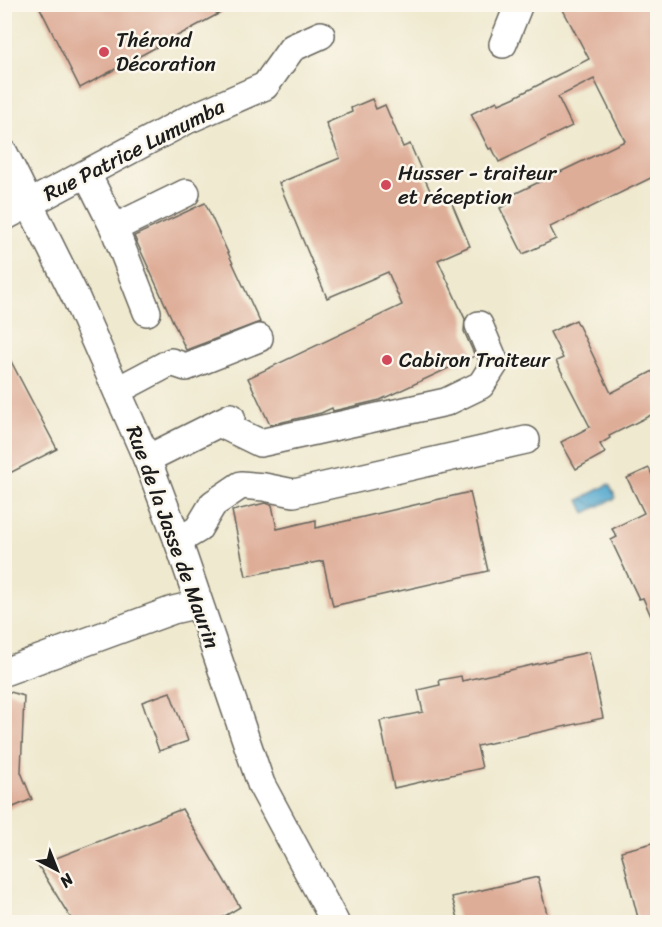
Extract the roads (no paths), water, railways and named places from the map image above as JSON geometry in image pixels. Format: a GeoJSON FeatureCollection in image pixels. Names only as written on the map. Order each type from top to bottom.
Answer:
{"type":"FeatureCollection","features":[{"type":"Feature","properties":{"kind":"street"},"geometry":{"type":"LineString","coordinates":[[503,44],[519,4]]}},
{"type":"Feature","properties":{"kind":"street","name":"Rue Patrice Lumumba"},"geometry":{"type":"LineString","coordinates":[[4,217],[187,120],[265,86],[292,48],[321,35]]}},
{"type":"Feature","properties":{"kind":"street","name":"Rue de la Jasse de Maurin"},"geometry":{"type":"LineString","coordinates":[[4,153],[118,390],[147,459],[178,541],[261,784],[335,922]]}},
{"type":"Feature","properties":{"kind":"street"},"geometry":{"type":"LineString","coordinates":[[87,174],[114,228],[147,312]]}},
{"type":"Feature","properties":{"kind":"street"},"geometry":{"type":"LineString","coordinates":[[114,228],[186,194]]}},
{"type":"Feature","properties":{"kind":"street"},"geometry":{"type":"LineString","coordinates":[[147,459],[225,420],[260,443],[447,402],[481,386],[495,363],[479,325]]}},
{"type":"Feature","properties":{"kind":"street"},"geometry":{"type":"LineString","coordinates":[[118,390],[171,362],[186,367],[259,338]]}},
{"type":"Feature","properties":{"kind":"street"},"geometry":{"type":"LineString","coordinates":[[178,541],[198,529],[213,504],[241,485],[294,493],[526,440]]}},
{"type":"Feature","properties":{"kind":"street"},"geometry":{"type":"LineString","coordinates":[[4,672],[173,610],[199,604]]}},
{"type":"Feature","properties":{"kind":"water"},"geometry":{"type":"Polygon","coordinates":[[[609,484],[616,498],[585,513],[579,500],[609,484]]]}},
{"type":"Feature","properties":{"kind":"place","name":"Thérond Décoration"},"geometry":{"type":"Point","coordinates":[104,52]}},
{"type":"Feature","properties":{"kind":"place","name":"Husser - traiteur et réception"},"geometry":{"type":"Point","coordinates":[386,185]}},
{"type":"Feature","properties":{"kind":"place","name":"Cabiron Traiteur"},"geometry":{"type":"Point","coordinates":[387,360]}}]}
